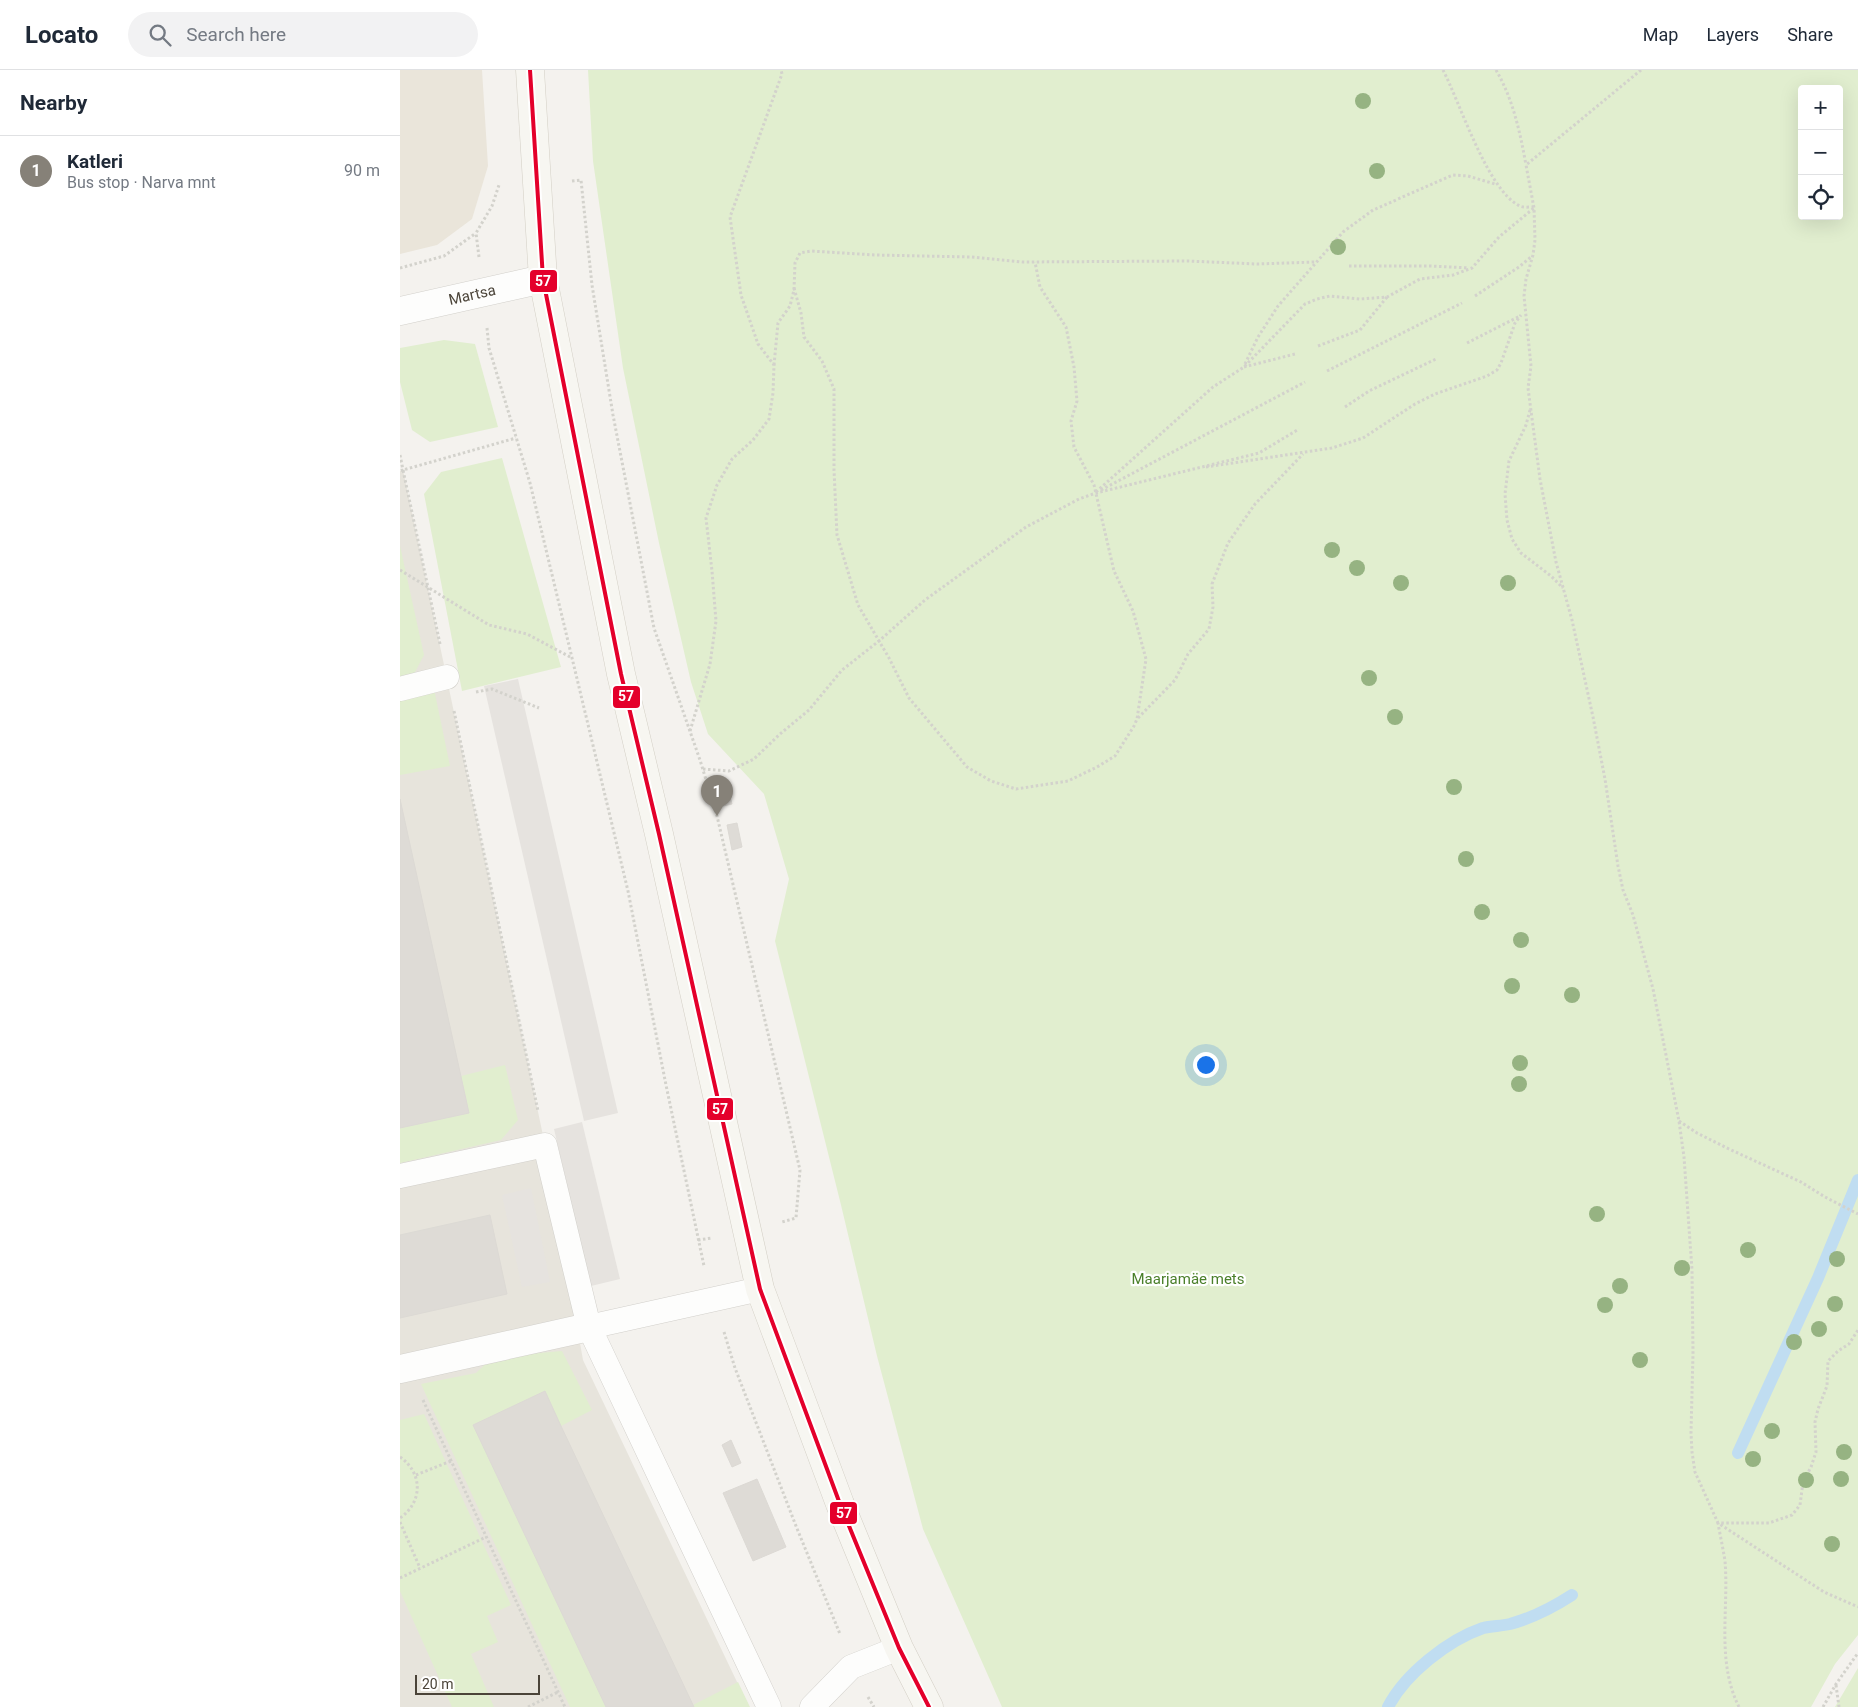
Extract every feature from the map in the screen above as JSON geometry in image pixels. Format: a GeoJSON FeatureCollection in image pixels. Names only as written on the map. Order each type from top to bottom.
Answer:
{"type":"FeatureCollection","features":[{"type":"Feature","properties":{"kind":"main road"},"geometry":{"type":"LineString","coordinates":[[530,70],[543,279],[621,674],[760,1289],[840,1504],[899,1648],[929,1707]]}},
{"type":"Feature","properties":{"kind":"street","name":"Martsa"},"geometry":{"type":"LineString","coordinates":[[400,311],[543,279]]}},
{"type":"Feature","properties":{"kind":"street"},"geometry":{"type":"LineString","coordinates":[[404,1368],[590,1327]]}},
{"type":"Feature","properties":{"kind":"lane"},"geometry":{"type":"LineString","coordinates":[[400,689],[449,687]]}},
{"type":"Feature","properties":{"kind":"lane"},"geometry":{"type":"LineString","coordinates":[[400,1176],[545,1146],[590,1327],[769,1707]]}},
{"type":"Feature","properties":{"kind":"lane"},"geometry":{"type":"LineString","coordinates":[[590,1327],[760,1289]]}},
{"type":"Feature","properties":{"kind":"lane"},"geometry":{"type":"LineString","coordinates":[[812,1707],[851,1667],[899,1648]]}},
{"type":"Feature","properties":{"kind":"path"},"geometry":{"type":"LineString","coordinates":[[774,365],[758,344],[741,296],[730,217],[782,70]]}},
{"type":"Feature","properties":{"kind":"path"},"geometry":{"type":"LineString","coordinates":[[1443,70],[1495,184],[1519,206],[1534,208]]}},
{"type":"Feature","properties":{"kind":"path"},"geometry":{"type":"LineString","coordinates":[[1496,70],[1505,87],[1518,127],[1534,208],[1535,240],[1524,296],[1530,343],[1531,366],[1528,388],[1540,479],[1556,562],[1572,620],[1601,761],[1623,890],[1633,915],[1653,989],[1679,1121],[1684,1157],[1692,1270],[1692,1452],[1695,1472],[1718,1523],[1724,1561],[1726,1600],[1724,1639],[1727,1667],[1739,1707]]}},
{"type":"Feature","properties":{"kind":"path"},"geometry":{"type":"LineString","coordinates":[[1526,164],[1640,70]]}},
{"type":"Feature","properties":{"kind":"path"},"geometry":{"type":"LineString","coordinates":[[1244,367],[1258,337],[1278,306],[1343,232],[1373,210],[1453,175],[1468,176],[1495,184]]}},
{"type":"Feature","properties":{"kind":"path"},"geometry":{"type":"LineString","coordinates":[[499,187],[581,180],[592,285],[614,425],[654,628],[690,730],[717,816],[800,1170],[796,1218],[748,1232],[698,1240]]}},
{"type":"Feature","properties":{"kind":"path"},"geometry":{"type":"LineString","coordinates":[[1318,346],[1360,330],[1387,297],[1420,279],[1453,275],[1472,268],[1499,237],[1534,208]]}},
{"type":"Feature","properties":{"kind":"path"},"geometry":{"type":"LineString","coordinates":[[400,268],[444,256],[476,234]]}},
{"type":"Feature","properties":{"kind":"path"},"geometry":{"type":"LineString","coordinates":[[690,730],[710,664],[716,621],[706,518],[717,485],[732,460],[753,440],[769,419],[773,393],[778,323],[790,306],[794,288],[795,263],[800,253],[811,251],[875,255],[971,257],[1035,262],[1188,261],[1284,264],[1315,262]]}},
{"type":"Feature","properties":{"kind":"path"},"geometry":{"type":"LineString","coordinates":[[1475,296],[1519,267],[1533,255]]}},
{"type":"Feature","properties":{"kind":"path"},"geometry":{"type":"LineString","coordinates":[[794,288],[801,313],[804,336],[822,361],[834,389],[834,460],[838,535],[858,605],[890,658],[909,698],[968,767],[992,781],[1016,789],[1068,781],[1115,756],[1137,718],[1146,659],[1133,611],[1114,571],[1094,486],[1074,447],[1071,421],[1077,401],[1074,367],[1066,328],[1040,287],[1035,262]]}},
{"type":"Feature","properties":{"kind":"path"},"geometry":{"type":"LineString","coordinates":[[1349,266],[1472,268]]}},
{"type":"Feature","properties":{"kind":"path"},"geometry":{"type":"LineString","coordinates":[[1096,493],[1213,387],[1244,367],[1305,304],[1330,296],[1360,299],[1387,297]]}},
{"type":"Feature","properties":{"kind":"path"},"geometry":{"type":"LineString","coordinates":[[1327,371],[1382,345],[1462,303]]}},
{"type":"Feature","properties":{"kind":"path"},"geometry":{"type":"LineString","coordinates":[[1185,470],[1332,448],[1363,438],[1435,394],[1487,376],[1497,370],[1501,364],[1515,323],[1525,311]]}},
{"type":"Feature","properties":{"kind":"path"},"geometry":{"type":"LineString","coordinates":[[1467,343],[1521,315]]}},
{"type":"Feature","properties":{"kind":"path"},"geometry":{"type":"LineString","coordinates":[[1244,367],[1295,354]]}},
{"type":"Feature","properties":{"kind":"path"},"geometry":{"type":"LineString","coordinates":[[1345,407],[1369,392],[1436,359]]}},
{"type":"Feature","properties":{"kind":"path"},"geometry":{"type":"LineString","coordinates":[[1096,493],[1305,382]]}},
{"type":"Feature","properties":{"kind":"path"},"geometry":{"type":"LineString","coordinates":[[1531,407],[1526,425],[1508,461],[1505,494],[1507,520],[1512,539],[1521,554],[1551,576],[1564,589]]}},
{"type":"Feature","properties":{"kind":"path"},"geometry":{"type":"LineString","coordinates":[[703,769],[729,771],[754,759],[809,710],[842,670],[879,641],[925,600],[1026,526],[1079,499],[1096,493],[1259,452],[1299,429]]}},
{"type":"Feature","properties":{"kind":"path"},"geometry":{"type":"LineString","coordinates":[[402,471],[516,438]]}},
{"type":"Feature","properties":{"kind":"path"},"geometry":{"type":"LineString","coordinates":[[1137,718],[1175,680],[1188,654],[1209,629],[1213,607],[1212,584],[1228,543],[1256,504],[1304,453]]}},
{"type":"Feature","properties":{"kind":"path"},"geometry":{"type":"LineString","coordinates":[[400,455],[545,1146]]}},
{"type":"Feature","properties":{"kind":"path"},"geometry":{"type":"LineString","coordinates":[[400,570],[490,625],[526,634],[572,658]]}},
{"type":"Feature","properties":{"kind":"path"},"geometry":{"type":"LineString","coordinates":[[449,687],[492,689],[539,708]]}},
{"type":"Feature","properties":{"kind":"path"},"geometry":{"type":"LineString","coordinates":[[1679,1121],[1697,1133],[1801,1182],[1858,1214]]}},
{"type":"Feature","properties":{"kind":"path"},"geometry":{"type":"LineString","coordinates":[[1718,1523],[1770,1523],[1792,1515],[1800,1505],[1803,1482],[1811,1468],[1816,1452],[1816,1422],[1827,1386],[1828,1361],[1849,1344],[1858,1330]]}},
{"type":"Feature","properties":{"kind":"path"},"geometry":{"type":"LineString","coordinates":[[404,1368],[451,1460],[565,1707]]}},
{"type":"Feature","properties":{"kind":"path"},"geometry":{"type":"LineString","coordinates":[[400,1457],[410,1465],[416,1475],[418,1485],[413,1505],[400,1518]]}},
{"type":"Feature","properties":{"kind":"path"},"geometry":{"type":"LineString","coordinates":[[416,1475],[451,1460]]}},
{"type":"Feature","properties":{"kind":"path"},"geometry":{"type":"LineString","coordinates":[[400,1522],[420,1568]]}},
{"type":"Feature","properties":{"kind":"path"},"geometry":{"type":"LineString","coordinates":[[1718,1523],[1824,1592],[1858,1607]]}},
{"type":"Feature","properties":{"kind":"path"},"geometry":{"type":"LineString","coordinates":[[400,1578],[486,1537]]}},
{"type":"Feature","properties":{"kind":"path"},"geometry":{"type":"LineString","coordinates":[[1823,1707],[1836,1684],[1858,1653]]}},
{"type":"Feature","properties":{"kind":"path"},"geometry":{"type":"LineString","coordinates":[[1836,1684],[1839,1707]]}},
{"type":"Feature","properties":{"kind":"path"},"geometry":{"type":"LineString","coordinates":[[528,1707],[558,1692]]}},
{"type":"Feature","properties":{"kind":"shaded area"},"geometry":{"type":"Polygon","coordinates":[[[400,70],[482,70],[488,166],[472,219],[437,245],[400,254],[400,70]]]}},
{"type":"Feature","properties":{"kind":"shaded area"},"geometry":{"type":"Polygon","coordinates":[[[403,470],[545,1145],[583,1360],[749,1707],[400,1707],[400,471],[403,470]]]}},
{"type":"Feature","properties":{"kind":"shaded area"},"geometry":{"type":"Polygon","coordinates":[[[518,679],[618,1113],[584,1121],[484,686],[518,679]]]}},
{"type":"Feature","properties":{"kind":"shaded area"},"geometry":{"type":"Polygon","coordinates":[[[582,1122],[620,1279],[591,1286],[554,1129],[582,1122]]]}},
{"type":"Feature","properties":{"kind":"shaded area"},"geometry":{"type":"Polygon","coordinates":[[[531,1188],[550,1282],[522,1287],[502,1195],[531,1188]]]}},
{"type":"Feature","properties":{"kind":"green space","name":"Maarjamäe mets"},"geometry":{"type":"Polygon","coordinates":[[[588,70],[1858,70],[1858,1635],[1835,1664],[1811,1707],[1002,1707],[923,1529],[877,1356],[775,941],[789,879],[764,794],[708,734],[691,682],[659,543],[623,368],[593,161],[588,70]]]}},
{"type":"Feature","properties":{"kind":"green space"},"geometry":{"type":"Polygon","coordinates":[[[444,340],[475,344],[498,427],[430,442],[412,430],[400,382],[400,348],[444,340]]]}},
{"type":"Feature","properties":{"kind":"green space"},"geometry":{"type":"Polygon","coordinates":[[[502,458],[561,667],[462,691],[424,494],[441,472],[502,458]]]}},
{"type":"Feature","properties":{"kind":"green space"},"geometry":{"type":"Polygon","coordinates":[[[400,546],[424,655],[413,676],[400,679],[400,546]]]}},
{"type":"Feature","properties":{"kind":"green space"},"geometry":{"type":"Polygon","coordinates":[[[434,689],[450,766],[400,775],[400,697],[434,689]]]}},
{"type":"Feature","properties":{"kind":"green space"},"geometry":{"type":"Polygon","coordinates":[[[505,1065],[518,1120],[501,1140],[400,1163],[400,1128],[469,1113],[461,1076],[505,1065]]]}},
{"type":"Feature","properties":{"kind":"green space"},"geometry":{"type":"Polygon","coordinates":[[[562,1351],[592,1410],[561,1426],[545,1391],[473,1425],[606,1707],[570,1707],[421,1384],[476,1373],[493,1357],[562,1351]]]}},
{"type":"Feature","properties":{"kind":"green space"},"geometry":{"type":"Polygon","coordinates":[[[424,1414],[511,1605],[487,1616],[498,1642],[471,1654],[494,1707],[452,1707],[400,1591],[400,1420],[424,1414]]]}},
{"type":"Feature","properties":{"kind":"green space"},"geometry":{"type":"Polygon","coordinates":[[[1858,1668],[1858,1707],[1835,1707],[1858,1668]]]}},
{"type":"Feature","properties":{"kind":"green space"},"geometry":{"type":"Polygon","coordinates":[[[738,1682],[750,1707],[694,1707],[693,1705],[738,1682]]]}},
{"type":"Feature","properties":{"kind":"building"},"geometry":{"type":"Polygon","coordinates":[[[726,780],[732,804],[723,806],[717,782],[726,780]]]}},
{"type":"Feature","properties":{"kind":"building"},"geometry":{"type":"Polygon","coordinates":[[[400,799],[469,1113],[400,1128],[400,799]]]}},
{"type":"Feature","properties":{"kind":"building"},"geometry":{"type":"Polygon","coordinates":[[[737,823],[742,847],[732,850],[727,825],[737,823]]]}},
{"type":"Feature","properties":{"kind":"building"},"geometry":{"type":"Polygon","coordinates":[[[490,1215],[507,1294],[400,1318],[400,1235],[490,1215]]]}},
{"type":"Feature","properties":{"kind":"building"},"geometry":{"type":"Polygon","coordinates":[[[545,1391],[694,1707],[606,1707],[473,1425],[545,1391]]]}},
{"type":"Feature","properties":{"kind":"building"},"geometry":{"type":"Polygon","coordinates":[[[731,1440],[741,1463],[732,1467],[722,1445],[731,1440]]]}},
{"type":"Feature","properties":{"kind":"building"},"geometry":{"type":"Polygon","coordinates":[[[757,1479],[786,1547],[753,1561],[723,1493],[757,1479]]]}},
{"type":"Feature","properties":{"kind":"waterway"},"geometry":{"type":"LineString","coordinates":[[1738,1453],[1818,1278],[1858,1180]]}},
{"type":"Feature","properties":{"kind":"waterway"},"geometry":{"type":"LineString","coordinates":[[1388,1707],[1405,1682],[1416,1671],[1456,1641],[1483,1628],[1510,1624],[1526,1619],[1572,1595]]}},
{"type":"Feature","properties":{"kind":"transit line","name":"57"},"geometry":{"type":"LineString","coordinates":[[530,70],[543,279],[621,674],[659,834],[760,1289],[840,1504],[899,1648],[929,1707]]}},
{"type":"Feature","properties":{"kind":"place","name":"Katleri"},"geometry":{"type":"Point","coordinates":[717,816]}}]}
